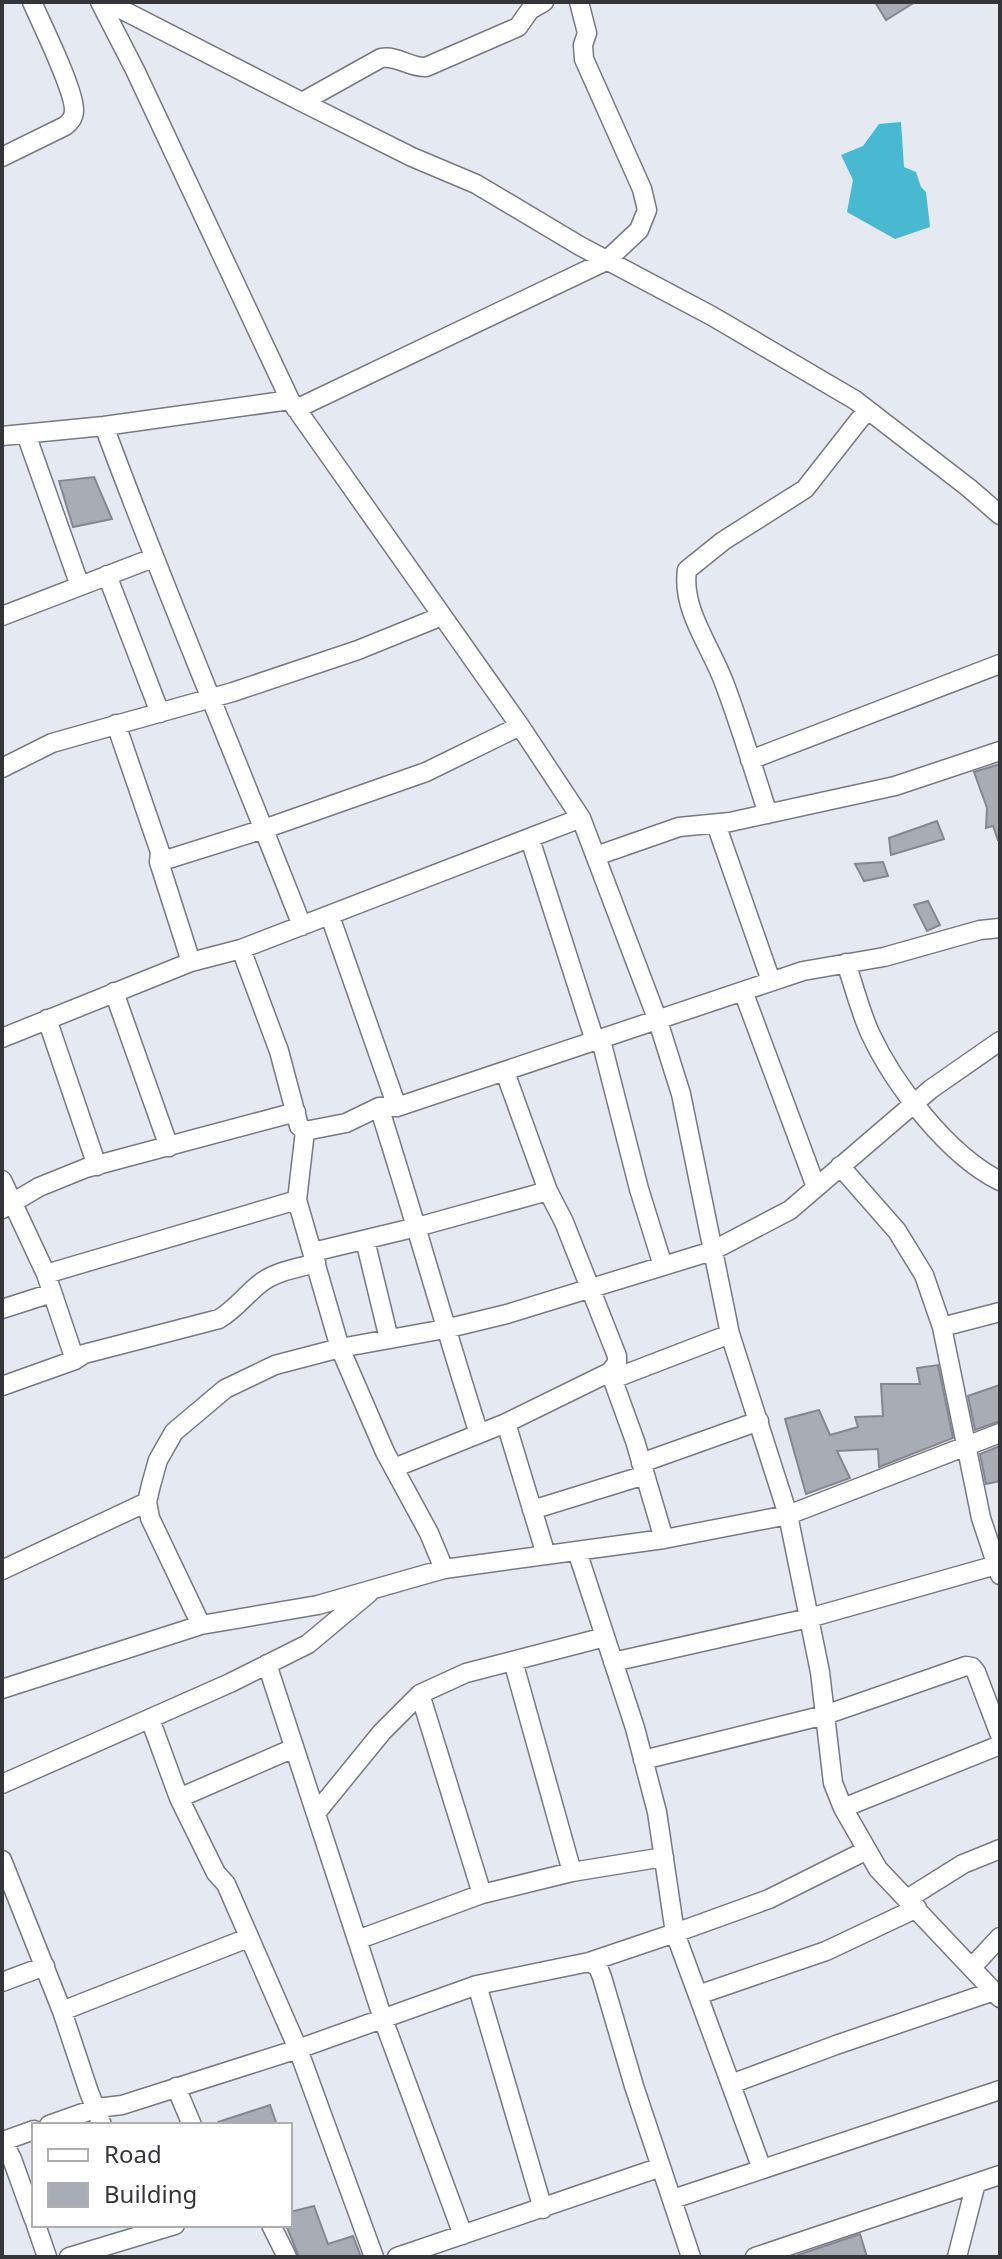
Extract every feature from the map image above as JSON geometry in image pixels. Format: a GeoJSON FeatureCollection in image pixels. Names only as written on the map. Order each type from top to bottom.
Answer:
{"type":"FeatureCollection","features":[{"type":"Feature","properties":{"kind":"street"},"geometry":{"type":"LineString","coordinates":[[2,157],[65,126],[72,119],[74,110],[70,93],[32,2]]}},
{"type":"Feature","properties":{"kind":"street"},"geometry":{"type":"LineString","coordinates":[[100,2],[293,404],[520,726],[581,818],[658,1021],[681,1094],[730,1334],[788,1515],[820,1672],[833,1783],[843,1808],[878,1869],[973,1966],[998,1996],[836,2045],[731,2084]]}},
{"type":"Feature","properties":{"kind":"street"},"geometry":{"type":"LineString","coordinates":[[107,2],[412,157],[476,184],[606,261],[712,316],[867,410],[1000,515]]}},
{"type":"Feature","properties":{"kind":"street"},"geometry":{"type":"LineString","coordinates":[[302,102],[381,58],[390,56],[416,68],[426,67],[518,27],[530,10],[544,2]]}},
{"type":"Feature","properties":{"kind":"street"},"geometry":{"type":"LineString","coordinates":[[2,436],[293,404],[606,261],[639,230],[647,210],[642,189],[584,59],[583,45],[587,33],[579,2]]}},
{"type":"Feature","properties":{"kind":"street"},"geometry":{"type":"LineString","coordinates":[[768,814],[724,681],[687,599],[687,570],[723,541],[805,489],[867,410]]}},
{"type":"Feature","properties":{"kind":"street"},"geometry":{"type":"LineString","coordinates":[[104,426],[153,558],[302,926]]}},
{"type":"Feature","properties":{"kind":"street"},"geometry":{"type":"LineString","coordinates":[[26,434],[80,586]]}},
{"type":"Feature","properties":{"kind":"street"},"geometry":{"type":"LineString","coordinates":[[2,616],[153,558]]}},
{"type":"Feature","properties":{"kind":"street"},"geometry":{"type":"LineString","coordinates":[[107,575],[160,713]]}},
{"type":"Feature","properties":{"kind":"street"},"geometry":{"type":"LineString","coordinates":[[2,768],[52,743],[212,698],[358,650],[442,616]]}},
{"type":"Feature","properties":{"kind":"street"},"geometry":{"type":"LineString","coordinates":[[750,760],[1000,664]]}},
{"type":"Feature","properties":{"kind":"street"},"geometry":{"type":"LineString","coordinates":[[116,724],[160,852],[159,862],[191,962]]}},
{"type":"Feature","properties":{"kind":"street"},"geometry":{"type":"LineString","coordinates":[[159,862],[426,772],[520,726]]}},
{"type":"Feature","properties":{"kind":"street"},"geometry":{"type":"LineString","coordinates":[[596,856],[679,827],[716,824],[895,786],[1000,751]]}},
{"type":"Feature","properties":{"kind":"street"},"geometry":{"type":"LineString","coordinates":[[2,1038],[191,962],[241,949],[581,818]]}},
{"type":"Feature","properties":{"kind":"street"},"geometry":{"type":"LineString","coordinates":[[716,824],[771,981]]}},
{"type":"Feature","properties":{"kind":"street"},"geometry":{"type":"LineString","coordinates":[[530,839],[598,1040],[663,1266]]}},
{"type":"Feature","properties":{"kind":"street"},"geometry":{"type":"LineString","coordinates":[[330,916],[388,1107],[445,1329],[479,1434]]}},
{"type":"Feature","properties":{"kind":"street"},"geometry":{"type":"LineString","coordinates":[[305,1131],[346,1123],[388,1107],[505,1072],[803,971],[884,957],[980,930],[1000,928]]}},
{"type":"Feature","properties":{"kind":"street"},"geometry":{"type":"LineString","coordinates":[[241,949],[279,1051],[299,1126],[305,1131]]}},
{"type":"Feature","properties":{"kind":"street"},"geometry":{"type":"LineString","coordinates":[[846,963],[869,1031],[882,1057],[914,1103],[960,1154],[1000,1181]]}},
{"type":"Feature","properties":{"kind":"street"},"geometry":{"type":"LineString","coordinates":[[743,991],[816,1187]]}},
{"type":"Feature","properties":{"kind":"street"},"geometry":{"type":"LineString","coordinates":[[114,992],[169,1147]]}},
{"type":"Feature","properties":{"kind":"street"},"geometry":{"type":"LineString","coordinates":[[47,1019],[97,1166]]}},
{"type":"Feature","properties":{"kind":"street"},"geometry":{"type":"LineString","coordinates":[[201,1625],[150,1518],[147,1502],[158,1460],[174,1432],[225,1389],[275,1365],[340,1348],[507,1314],[712,1251],[790,1210],[914,1103],[1000,1041]]}},
{"type":"Feature","properties":{"kind":"street"},"geometry":{"type":"LineString","coordinates":[[505,1072],[548,1191],[564,1222],[617,1356],[611,1375],[664,1539]]}},
{"type":"Feature","properties":{"kind":"street"},"geometry":{"type":"LineString","coordinates":[[7,1206],[39,1187],[97,1166],[296,1112]]}},
{"type":"Feature","properties":{"kind":"street"},"geometry":{"type":"LineString","coordinates":[[305,1131],[297,1200],[340,1348],[357,1391],[444,1569]]}},
{"type":"Feature","properties":{"kind":"street"},"geometry":{"type":"LineString","coordinates":[[613,1662],[809,1618],[999,1568],[981,1518],[942,1327],[924,1275],[897,1231],[840,1166]]}},
{"type":"Feature","properties":{"kind":"street"},"geometry":{"type":"LineString","coordinates":[[2,1180],[7,1206],[27,1230],[46,1274],[75,1360]]}},
{"type":"Feature","properties":{"kind":"street"},"geometry":{"type":"LineString","coordinates":[[2,1386],[84,1354],[219,1319],[233,1311],[259,1284],[272,1276],[365,1240],[548,1191]]}},
{"type":"Feature","properties":{"kind":"street"},"geometry":{"type":"LineString","coordinates":[[46,1274],[297,1200]]}},
{"type":"Feature","properties":{"kind":"street"},"geometry":{"type":"LineString","coordinates":[[365,1240],[389,1339]]}},
{"type":"Feature","properties":{"kind":"street"},"geometry":{"type":"LineString","coordinates":[[2,1309],[52,1293]]}},
{"type":"Feature","properties":{"kind":"street"},"geometry":{"type":"LineString","coordinates":[[942,1327],[1000,1312]]}},
{"type":"Feature","properties":{"kind":"street"},"geometry":{"type":"LineString","coordinates":[[394,1468],[506,1423],[611,1375],[730,1334]]}},
{"type":"Feature","properties":{"kind":"street"},"geometry":{"type":"LineString","coordinates":[[532,1510],[759,1421]]}},
{"type":"Feature","properties":{"kind":"street"},"geometry":{"type":"LineString","coordinates":[[506,1423],[546,1555]]}},
{"type":"Feature","properties":{"kind":"street"},"geometry":{"type":"LineString","coordinates":[[2,1689],[201,1625],[318,1605],[444,1569],[664,1539],[788,1515],[1000,1433]]}},
{"type":"Feature","properties":{"kind":"street"},"geometry":{"type":"LineString","coordinates":[[2,1570],[147,1502]]}},
{"type":"Feature","properties":{"kind":"street"},"geometry":{"type":"LineString","coordinates":[[577,1551],[657,1812],[675,1933],[762,2169]]}},
{"type":"Feature","properties":{"kind":"street"},"geometry":{"type":"LineString","coordinates":[[2,1784],[150,1719],[308,1644],[375,1588]]}},
{"type":"Feature","properties":{"kind":"street"},"geometry":{"type":"LineString","coordinates":[[316,1813],[382,1732],[420,1694],[466,1673],[605,1637]]}},
{"type":"Feature","properties":{"kind":"street"},"geometry":{"type":"LineString","coordinates":[[513,1661],[572,1872]]}},
{"type":"Feature","properties":{"kind":"street"},"geometry":{"type":"LineString","coordinates":[[267,1664],[383,2019],[463,2235]]}},
{"type":"Feature","properties":{"kind":"street"},"geometry":{"type":"LineString","coordinates":[[643,1760],[825,1715],[966,1666],[976,1672],[1000,1735]]}},
{"type":"Feature","properties":{"kind":"street"},"geometry":{"type":"LineString","coordinates":[[420,1694],[482,1894]]}},
{"type":"Feature","properties":{"kind":"street"},"geometry":{"type":"LineString","coordinates":[[150,1719],[179,1798],[216,1873],[226,1884],[298,2049],[374,2257]]}},
{"type":"Feature","properties":{"kind":"street"},"geometry":{"type":"LineString","coordinates":[[843,1808],[1000,1745]]}},
{"type":"Feature","properties":{"kind":"street"},"geometry":{"type":"LineString","coordinates":[[179,1798],[294,1748]]}},
{"type":"Feature","properties":{"kind":"street"},"geometry":{"type":"LineString","coordinates":[[698,1995],[826,1951],[912,1904],[963,1864],[1000,1849]]}},
{"type":"Feature","properties":{"kind":"street"},"geometry":{"type":"LineString","coordinates":[[62,2123],[100,2117],[122,2105],[298,2049],[477,1985],[589,1962],[675,1933],[769,1899],[867,1850]]}},
{"type":"Feature","properties":{"kind":"street"},"geometry":{"type":"LineString","coordinates":[[357,1940],[482,1894],[572,1872],[664,1857]]}},
{"type":"Feature","properties":{"kind":"street"},"geometry":{"type":"LineString","coordinates":[[2,1860],[45,1966],[81,2072],[100,2117]]}},
{"type":"Feature","properties":{"kind":"street"},"geometry":{"type":"LineString","coordinates":[[973,1966],[1000,1937]]}},
{"type":"Feature","properties":{"kind":"street"},"geometry":{"type":"LineString","coordinates":[[62,2011],[248,1938]]}},
{"type":"Feature","properties":{"kind":"street"},"geometry":{"type":"LineString","coordinates":[[589,1962],[598,1967],[602,1977],[691,2257]]}},
{"type":"Feature","properties":{"kind":"street"},"geometry":{"type":"LineString","coordinates":[[2,1982],[45,1966]]}},
{"type":"Feature","properties":{"kind":"street"},"geometry":{"type":"LineString","coordinates":[[477,1985],[543,2209]]}},
{"type":"Feature","properties":{"kind":"street"},"geometry":{"type":"LineString","coordinates":[[176,2087],[191,2123]]}},
{"type":"Feature","properties":{"kind":"street"},"geometry":{"type":"LineString","coordinates":[[673,2199],[1000,2090]]}},
{"type":"Feature","properties":{"kind":"street"},"geometry":{"type":"LineString","coordinates":[[32,2131],[2,2140],[32,2215]]}},
{"type":"Feature","properties":{"kind":"street"},"geometry":{"type":"LineString","coordinates":[[397,2257],[661,2167]]}},
{"type":"Feature","properties":{"kind":"street"},"geometry":{"type":"LineString","coordinates":[[755,2257],[1000,2175]]}},
{"type":"Feature","properties":{"kind":"street"},"geometry":{"type":"LineString","coordinates":[[957,2257],[976,2183]]}},
{"type":"Feature","properties":{"kind":"street"},"geometry":{"type":"LineString","coordinates":[[36,2227],[47,2257]]}},
{"type":"Feature","properties":{"kind":"street"},"geometry":{"type":"LineString","coordinates":[[69,2257],[135,2231],[162,2227]]}},
{"type":"Feature","properties":{"kind":"street"},"geometry":{"type":"LineString","coordinates":[[272,2227],[287,2257]]}},
{"type":"Feature","properties":{"kind":"water"},"geometry":{"type":"Polygon","coordinates":[[[901,122],[904,167],[916,172],[926,192],[930,227],[895,239],[847,212],[853,180],[841,155],[863,146],[879,124],[901,122]]]}},
{"type":"Feature","properties":{"kind":"building"},"geometry":{"type":"Polygon","coordinates":[[[875,2],[915,2],[886,20],[875,2]]]}},
{"type":"Feature","properties":{"kind":"building"},"geometry":{"type":"Polygon","coordinates":[[[94,477],[112,519],[73,527],[59,481],[94,477]]]}},
{"type":"Feature","properties":{"kind":"building"},"geometry":{"type":"Polygon","coordinates":[[[1000,764],[998,840],[993,826],[986,828],[987,808],[974,772],[1000,764]]]}},
{"type":"Feature","properties":{"kind":"building"},"geometry":{"type":"Polygon","coordinates":[[[937,821],[944,839],[891,855],[889,838],[937,821]]]}},
{"type":"Feature","properties":{"kind":"building"},"geometry":{"type":"Polygon","coordinates":[[[883,862],[888,876],[864,881],[855,864],[883,862]]]}},
{"type":"Feature","properties":{"kind":"building"},"geometry":{"type":"Polygon","coordinates":[[[928,901],[940,925],[927,931],[914,905],[928,901]]]}},
{"type":"Feature","properties":{"kind":"building"},"geometry":{"type":"Polygon","coordinates":[[[938,1365],[953,1438],[879,1467],[878,1449],[837,1451],[850,1478],[806,1494],[785,1419],[819,1410],[830,1435],[858,1427],[855,1417],[883,1416],[881,1384],[920,1384],[917,1368],[938,1365]]]}},
{"type":"Feature","properties":{"kind":"building"},"geometry":{"type":"Polygon","coordinates":[[[1000,1385],[1000,1421],[975,1430],[968,1396],[1000,1385]]]}},
{"type":"Feature","properties":{"kind":"building"},"geometry":{"type":"Polygon","coordinates":[[[1000,1446],[1000,1481],[986,1484],[980,1454],[1000,1446]]]}},
{"type":"Feature","properties":{"kind":"building"},"geometry":{"type":"Polygon","coordinates":[[[270,2105],[276,2123],[218,2123],[270,2105]]]}},
{"type":"Feature","properties":{"kind":"building"},"geometry":{"type":"Polygon","coordinates":[[[314,2206],[328,2244],[353,2236],[361,2257],[299,2257],[287,2227],[292,2227],[292,2212],[314,2206]]]}},
{"type":"Feature","properties":{"kind":"building"},"geometry":{"type":"Polygon","coordinates":[[[860,2234],[867,2257],[798,2257],[798,2255],[860,2234]]]}}]}
